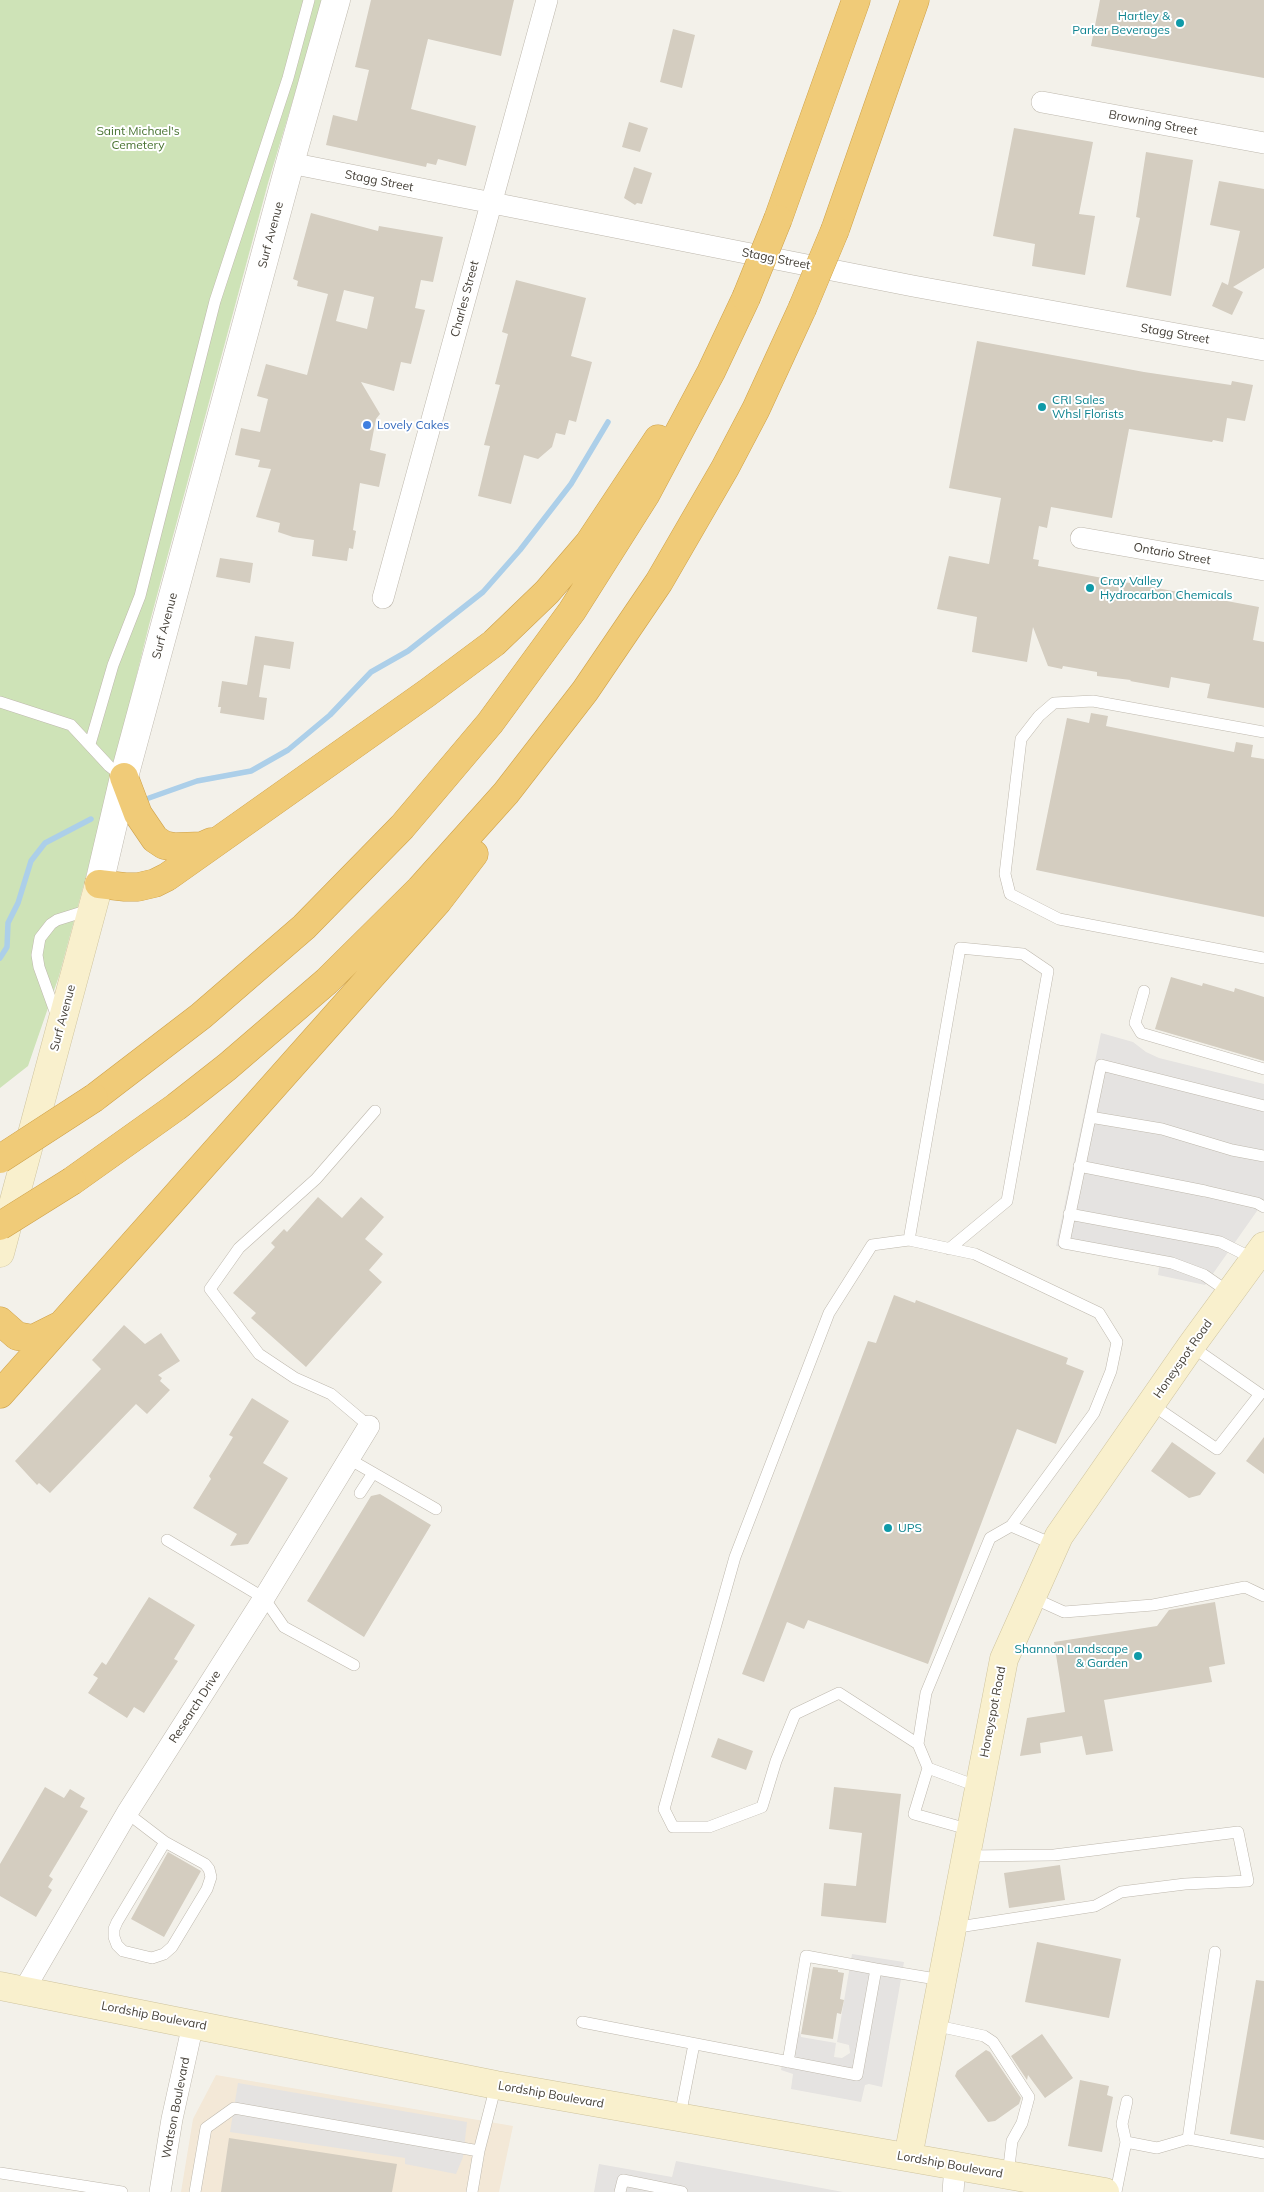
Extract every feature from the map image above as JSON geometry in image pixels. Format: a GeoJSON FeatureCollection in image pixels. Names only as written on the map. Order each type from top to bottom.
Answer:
{"type":"FeatureCollection","features":[{"type":"Feature","properties":{"kind":"highway"},"geometry":{"type":"LineString","coordinates":[[0,1159],[94,1098],[201,1016],[304,927],[402,827],[460,760],[532,668],[610,554],[680,434],[743,304],[778,220],[856,0]]}},
{"type":"Feature","properties":{"kind":"highway"},"geometry":{"type":"LineString","coordinates":[[0,1394],[438,901],[477,851],[659,582],[707,501],[756,409],[802,309],[835,230],[915,0]]}},
{"type":"Feature","properties":{"kind":"highway"},"geometry":{"type":"LineString","coordinates":[[95,896],[124,887],[156,883],[167,877],[494,643],[547,592],[589,543],[743,304]]}},
{"type":"Feature","properties":{"kind":"highway"},"geometry":{"type":"LineString","coordinates":[[0,1226],[72,1181],[176,1107],[228,1067],[327,981],[420,889],[462,844],[506,793],[585,691]]}},
{"type":"Feature","properties":{"kind":"highway"},"geometry":{"type":"LineString","coordinates":[[124,777],[138,814],[155,839],[164,845],[174,848],[202,846],[218,840]]}},
{"type":"Feature","properties":{"kind":"highway"},"geometry":{"type":"LineString","coordinates":[[0,1321],[17,1336],[34,1339],[64,1323]]}},
{"type":"Feature","properties":{"kind":"main road","name":"Surf Avenue"},"geometry":{"type":"LineString","coordinates":[[0,1253],[95,896]]}},
{"type":"Feature","properties":{"kind":"main road","name":"Honeyspot Road"},"geometry":{"type":"LineString","coordinates":[[908,2157],[1004,1658],[1059,1536],[1191,1346],[1259,1253]]}},
{"type":"Feature","properties":{"kind":"main road","name":"Lordship Boulevard"},"geometry":{"type":"LineString","coordinates":[[12,1988],[496,2085],[1105,2192]]}},
{"type":"Feature","properties":{"kind":"street","name":"Surf Avenue"},"geometry":{"type":"LineString","coordinates":[[95,896],[124,777],[336,0]]}},
{"type":"Feature","properties":{"kind":"street","name":"Charles Street"},"geometry":{"type":"LineString","coordinates":[[384,598],[547,0]]}},
{"type":"Feature","properties":{"kind":"street","name":"Browning Street"},"geometry":{"type":"LineString","coordinates":[[1042,102],[1264,143]]}},
{"type":"Feature","properties":{"kind":"street","name":"Stagg Street"},"geometry":{"type":"LineString","coordinates":[[290,164],[1023,307],[1264,350]]}},
{"type":"Feature","properties":{"kind":"street","name":"Ontario Street"},"geometry":{"type":"LineString","coordinates":[[1080,538],[1264,570]]}},
{"type":"Feature","properties":{"kind":"street","name":"Research Drive"},"geometry":{"type":"LineString","coordinates":[[12,1988],[127,1813],[264,1598],[369,1426]]}},
{"type":"Feature","properties":{"kind":"street","name":"Watson Boulevard"},"geometry":{"type":"LineString","coordinates":[[160,2192],[172,2119],[193,2024]]}},
{"type":"Feature","properties":{"kind":"street"},"geometry":{"type":"LineString","coordinates":[[953,2192],[955,2165]]}},
{"type":"Feature","properties":{"kind":"lane"},"geometry":{"type":"LineString","coordinates":[[90,744],[113,665],[140,596],[215,301],[285,87],[309,0]]}},
{"type":"Feature","properties":{"kind":"lane"},"geometry":{"type":"LineString","coordinates":[[1264,732],[1093,701],[1054,704],[1039,716],[1022,739],[1004,874],[1010,894],[1059,919],[1264,958]]}},
{"type":"Feature","properties":{"kind":"lane"},"geometry":{"type":"LineString","coordinates":[[0,702],[72,725],[109,766],[124,777]]}},
{"type":"Feature","properties":{"kind":"lane"},"geometry":{"type":"LineString","coordinates":[[61,1025],[39,967],[38,946],[40,938],[50,924],[66,916],[95,896]]}},
{"type":"Feature","properties":{"kind":"lane"},"geometry":{"type":"LineString","coordinates":[[909,1240],[960,948],[1023,954],[1048,971],[1007,1201],[949,1248]]}},
{"type":"Feature","properties":{"kind":"lane"},"geometry":{"type":"LineString","coordinates":[[1144,991],[1135,1023],[1141,1033],[1264,1069]]}},
{"type":"Feature","properties":{"kind":"lane"},"geometry":{"type":"LineString","coordinates":[[1230,1293],[1204,1275],[1172,1263],[1064,1243],[1069,1214],[1101,1065],[1264,1106]]}},
{"type":"Feature","properties":{"kind":"lane"},"geometry":{"type":"LineString","coordinates":[[369,1426],[331,1394],[295,1378],[259,1354],[210,1289],[239,1248],[316,1179],[374,1111]]}},
{"type":"Feature","properties":{"kind":"lane"},"geometry":{"type":"LineString","coordinates":[[1090,1117],[1162,1130],[1232,1150],[1264,1156]]}},
{"type":"Feature","properties":{"kind":"lane"},"geometry":{"type":"LineString","coordinates":[[1080,1166],[1204,1191],[1257,1203],[1264,1207]]}},
{"type":"Feature","properties":{"kind":"lane"},"geometry":{"type":"LineString","coordinates":[[1069,1214],[1220,1242],[1259,1253]]}},
{"type":"Feature","properties":{"kind":"lane"},"geometry":{"type":"LineString","coordinates":[[918,1744],[839,1693],[795,1714],[776,1762],[762,1807],[709,1827],[673,1827],[664,1809],[735,1557],[829,1313],[872,1245],[909,1240],[975,1254],[1100,1313],[1117,1342],[1111,1371],[1094,1413],[1011,1526],[990,1538],[926,1693],[918,1744],[928,1768],[914,1814],[971,1830]]}},
{"type":"Feature","properties":{"kind":"lane"},"geometry":{"type":"LineString","coordinates":[[1151,1404],[1217,1449],[1260,1394],[1191,1346]]}},
{"type":"Feature","properties":{"kind":"lane"},"geometry":{"type":"LineString","coordinates":[[349,1459],[436,1510]]}},
{"type":"Feature","properties":{"kind":"lane"},"geometry":{"type":"LineString","coordinates":[[360,1493],[373,1473]]}},
{"type":"Feature","properties":{"kind":"lane"},"geometry":{"type":"LineString","coordinates":[[1011,1526],[1055,1546]]}},
{"type":"Feature","properties":{"kind":"lane"},"geometry":{"type":"LineString","coordinates":[[167,1540],[264,1598],[284,1627],[354,1665]]}},
{"type":"Feature","properties":{"kind":"lane"},"geometry":{"type":"LineString","coordinates":[[1031,1597],[1064,1612],[1153,1605],[1245,1587],[1264,1596]]}},
{"type":"Feature","properties":{"kind":"lane"},"geometry":{"type":"LineString","coordinates":[[928,1768],[979,1787]]}},
{"type":"Feature","properties":{"kind":"lane"},"geometry":{"type":"LineString","coordinates":[[127,1813],[165,1842],[205,1864],[209,1869],[211,1877],[207,1889],[172,1947],[164,1954],[152,1958],[123,1951],[117,1945],[114,1929],[165,1842]]}},
{"type":"Feature","properties":{"kind":"lane"},"geometry":{"type":"LineString","coordinates":[[952,1928],[1095,1906],[1121,1892],[1186,1884],[1248,1881],[1238,1832],[1054,1855],[966,1856]]}},
{"type":"Feature","properties":{"kind":"lane"},"geometry":{"type":"LineString","coordinates":[[1188,2139],[1215,1952]]}},
{"type":"Feature","properties":{"kind":"lane"},"geometry":{"type":"LineString","coordinates":[[788,2062],[806,1956],[942,1980]]}},
{"type":"Feature","properties":{"kind":"lane"},"geometry":{"type":"LineString","coordinates":[[582,2022],[857,2075],[876,1968]]}},
{"type":"Feature","properties":{"kind":"lane"},"geometry":{"type":"LineString","coordinates":[[933,2025],[984,2036],[993,2042],[1029,2097],[1022,2123],[1012,2141],[1008,2175]]}},
{"type":"Feature","properties":{"kind":"lane"},"geometry":{"type":"LineString","coordinates":[[680,2116],[694,2044]]}},
{"type":"Feature","properties":{"kind":"lane"},"geometry":{"type":"LineString","coordinates":[[472,2192],[479,2150],[496,2085]]}},
{"type":"Feature","properties":{"kind":"lane"},"geometry":{"type":"LineString","coordinates":[[1116,2192],[1126,2142],[1122,2124],[1127,2101]]}},
{"type":"Feature","properties":{"kind":"lane"},"geometry":{"type":"LineString","coordinates":[[194,2192],[206,2128],[234,2108],[479,2150]]}},
{"type":"Feature","properties":{"kind":"lane"},"geometry":{"type":"LineString","coordinates":[[1126,2142],[1157,2148],[1188,2139],[1264,2153]]}},
{"type":"Feature","properties":{"kind":"lane"},"geometry":{"type":"LineString","coordinates":[[1,2171],[107,2191],[122,2192]]}},
{"type":"Feature","properties":{"kind":"lane"},"geometry":{"type":"LineString","coordinates":[[620,2192],[623,2180],[682,2192]]}},
{"type":"Feature","properties":{"kind":"shaded area"},"geometry":{"type":"Polygon","coordinates":[[[1101,1033],[1133,1042],[1146,1052],[1159,1058],[1264,1084],[1264,1201],[1205,1285],[1158,1275],[1159,1267],[1157,1262],[1056,1246],[1101,1033]]]}},
{"type":"Feature","properties":{"kind":"shaded area"},"geometry":{"type":"Polygon","coordinates":[[[852,1954],[904,1962],[882,2087],[865,2085],[861,2102],[791,2089],[793,2074],[781,2070],[789,2029],[800,2031],[801,2037],[836,2043],[834,2057],[842,2058],[850,2053],[849,2045],[837,2042],[852,1954]]]}},
{"type":"Feature","properties":{"kind":"shaded area"},"geometry":{"type":"Polygon","coordinates":[[[216,2075],[513,2126],[499,2192],[181,2192],[193,2119],[216,2075]]]}},
{"type":"Feature","properties":{"kind":"shaded area"},"geometry":{"type":"Polygon","coordinates":[[[238,2083],[467,2122],[463,2157],[456,2174],[405,2164],[405,2158],[230,2132],[238,2083]]]}},
{"type":"Feature","properties":{"kind":"shaded area"},"geometry":{"type":"Polygon","coordinates":[[[676,2161],[843,2192],[594,2192],[599,2164],[672,2177],[676,2161]]]}},
{"type":"Feature","properties":{"kind":"green space","name":"Saint Michael's Cemetery"},"geometry":{"type":"Polygon","coordinates":[[[0,0],[323,0],[268,183],[149,625],[95,843],[59,976],[28,1066],[0,1088],[0,0]]]}},
{"type":"Feature","properties":{"kind":"building"},"geometry":{"type":"Polygon","coordinates":[[[371,0],[514,0],[501,56],[428,39],[411,109],[476,126],[466,166],[438,159],[436,165],[427,163],[426,167],[326,145],[333,115],[357,121],[369,70],[355,67],[371,0]]]}},
{"type":"Feature","properties":{"kind":"building","name":"Hartley & Parker Beverages"},"geometry":{"type":"Polygon","coordinates":[[[1100,0],[1264,0],[1264,78],[1091,46],[1100,0]]]}},
{"type":"Feature","properties":{"kind":"building"},"geometry":{"type":"Polygon","coordinates":[[[673,29],[695,35],[682,88],[660,82],[673,29]]]}},
{"type":"Feature","properties":{"kind":"building"},"geometry":{"type":"Polygon","coordinates":[[[629,122],[648,128],[640,152],[622,147],[629,122]]]}},
{"type":"Feature","properties":{"kind":"building"},"geometry":{"type":"Polygon","coordinates":[[[1014,128],[1093,142],[1079,214],[1095,216],[1085,275],[1032,266],[1035,244],[993,236],[1014,128]]]}},
{"type":"Feature","properties":{"kind":"building"},"geometry":{"type":"Polygon","coordinates":[[[1146,152],[1193,160],[1171,296],[1126,287],[1140,218],[1136,217],[1146,152]]]}},
{"type":"Feature","properties":{"kind":"building"},"geometry":{"type":"Polygon","coordinates":[[[634,167],[652,173],[642,204],[637,203],[635,205],[624,198],[634,167]]]}},
{"type":"Feature","properties":{"kind":"building"},"geometry":{"type":"Polygon","coordinates":[[[1219,181],[1264,189],[1264,268],[1233,287],[1243,292],[1232,315],[1212,306],[1222,282],[1228,285],[1240,231],[1210,225],[1219,181]]]}},
{"type":"Feature","properties":{"kind":"building"},"geometry":{"type":"Polygon","coordinates":[[[311,213],[378,231],[379,226],[443,237],[433,282],[421,280],[415,308],[425,310],[411,364],[401,362],[394,391],[361,382],[380,414],[376,419],[370,450],[386,454],[379,487],[360,483],[353,530],[356,531],[353,549],[349,548],[347,561],[312,556],[314,540],[293,537],[278,532],[280,523],[256,517],[271,469],[258,467],[260,460],[235,455],[241,428],[260,432],[268,399],[257,396],[266,364],[307,375],[328,294],[297,286],[298,281],[293,279],[311,213]],[[344,290],[336,321],[367,329],[374,297],[344,290]]]}},
{"type":"Feature","properties":{"kind":"building"},"geometry":{"type":"Polygon","coordinates":[[[516,280],[586,298],[571,356],[592,362],[576,422],[569,420],[565,435],[556,433],[552,447],[538,459],[524,455],[511,504],[478,496],[490,446],[484,445],[500,385],[495,384],[508,334],[502,332],[516,280]]]}},
{"type":"Feature","properties":{"kind":"building"},"geometry":{"type":"Polygon","coordinates":[[[977,341],[1144,372],[1231,385],[1232,381],[1253,385],[1245,421],[1227,418],[1223,442],[1213,440],[1212,442],[1129,429],[1112,518],[1051,507],[1047,528],[1039,526],[1033,559],[1039,560],[1038,566],[1259,607],[1253,640],[1264,642],[1264,708],[1207,698],[1210,684],[1171,677],[1169,688],[1131,680],[1097,676],[1097,672],[1063,666],[1062,669],[1048,666],[1033,627],[1027,662],[972,652],[977,617],[937,609],[949,556],[989,564],[1001,498],[949,488],[977,341]]]}},
{"type":"Feature","properties":{"kind":"building"},"geometry":{"type":"Polygon","coordinates":[[[220,558],[253,563],[250,583],[216,577],[220,558]]]}},
{"type":"Feature","properties":{"kind":"building"},"geometry":{"type":"Polygon","coordinates":[[[255,636],[294,642],[290,669],[264,665],[259,697],[267,698],[264,720],[220,713],[221,707],[218,707],[222,681],[247,685],[255,636]]]}},
{"type":"Feature","properties":{"kind":"building"},"geometry":{"type":"Polygon","coordinates":[[[1091,713],[1108,716],[1106,726],[1234,752],[1236,742],[1253,745],[1251,757],[1264,759],[1264,917],[1036,870],[1067,718],[1089,723],[1091,713]]]}},
{"type":"Feature","properties":{"kind":"building"},"geometry":{"type":"Polygon","coordinates":[[[1171,977],[1202,986],[1203,983],[1234,992],[1235,988],[1264,997],[1264,1061],[1155,1029],[1171,977]]]}},
{"type":"Feature","properties":{"kind":"building"},"geometry":{"type":"Polygon","coordinates":[[[318,1197],[342,1218],[361,1197],[384,1217],[365,1239],[383,1254],[369,1270],[382,1282],[306,1367],[251,1318],[256,1313],[233,1293],[275,1247],[271,1243],[284,1229],[287,1232],[318,1197]]]}},
{"type":"Feature","properties":{"kind":"building","name":"UPS"},"geometry":{"type":"Polygon","coordinates":[[[894,1295],[915,1303],[916,1300],[1068,1358],[1066,1364],[1084,1371],[1056,1444],[1017,1429],[928,1664],[808,1620],[804,1629],[787,1622],[764,1682],[742,1674],[868,1341],[876,1343],[894,1295]]]}},
{"type":"Feature","properties":{"kind":"building"},"geometry":{"type":"Polygon","coordinates":[[[124,1325],[145,1344],[161,1333],[180,1361],[158,1375],[162,1378],[160,1381],[170,1390],[147,1414],[136,1404],[50,1493],[39,1483],[37,1485],[15,1461],[101,1369],[92,1360],[124,1325]]]}},
{"type":"Feature","properties":{"kind":"building"},"geometry":{"type":"Polygon","coordinates":[[[252,1398],[289,1421],[263,1463],[288,1478],[248,1544],[230,1546],[237,1534],[193,1508],[211,1479],[209,1476],[233,1437],[229,1435],[252,1398]]]}},
{"type":"Feature","properties":{"kind":"building"},"geometry":{"type":"Polygon","coordinates":[[[1264,1437],[1264,1474],[1246,1461],[1264,1437]]]}},
{"type":"Feature","properties":{"kind":"building"},"geometry":{"type":"Polygon","coordinates":[[[1172,1442],[1216,1473],[1200,1495],[1189,1498],[1151,1471],[1172,1442]]]}},
{"type":"Feature","properties":{"kind":"building"},"geometry":{"type":"Polygon","coordinates":[[[380,1494],[431,1525],[364,1637],[307,1601],[371,1496],[380,1494]]]}},
{"type":"Feature","properties":{"kind":"building"},"geometry":{"type":"Polygon","coordinates":[[[149,1597],[195,1625],[174,1659],[178,1661],[144,1713],[134,1707],[127,1718],[88,1693],[98,1678],[93,1675],[102,1662],[106,1665],[149,1597]]]}},
{"type":"Feature","properties":{"kind":"building","name":"Shannon Landscape & Garden"},"geometry":{"type":"Polygon","coordinates":[[[1215,1602],[1225,1664],[1209,1667],[1212,1682],[1104,1700],[1113,1751],[1086,1755],[1082,1736],[1040,1743],[1041,1753],[1020,1756],[1027,1718],[1065,1712],[1054,1642],[1157,1626],[1169,1610],[1215,1602]]]}},
{"type":"Feature","properties":{"kind":"building"},"geometry":{"type":"Polygon","coordinates":[[[718,1738],[753,1751],[746,1770],[711,1757],[718,1738]]]}},
{"type":"Feature","properties":{"kind":"building"},"geometry":{"type":"Polygon","coordinates":[[[45,1787],[64,1798],[70,1789],[85,1798],[80,1807],[88,1811],[49,1876],[53,1879],[48,1887],[52,1890],[36,1917],[0,1896],[0,1864],[45,1787]]]}},
{"type":"Feature","properties":{"kind":"building"},"geometry":{"type":"Polygon","coordinates":[[[834,1787],[901,1794],[886,1923],[821,1916],[824,1883],[856,1886],[862,1833],[829,1829],[834,1787]]]}},
{"type":"Feature","properties":{"kind":"building"},"geometry":{"type":"Polygon","coordinates":[[[168,1852],[201,1871],[164,1937],[131,1919],[168,1852]]]}},
{"type":"Feature","properties":{"kind":"building"},"geometry":{"type":"Polygon","coordinates":[[[1060,1865],[1065,1900],[1009,1908],[1004,1873],[1060,1865]]]}},
{"type":"Feature","properties":{"kind":"building"},"geometry":{"type":"Polygon","coordinates":[[[1037,1942],[1121,1959],[1109,2018],[1025,2002],[1037,1942]]]}},
{"type":"Feature","properties":{"kind":"building"},"geometry":{"type":"Polygon","coordinates":[[[813,1967],[838,1970],[838,1972],[844,1973],[840,1999],[844,2000],[841,2014],[837,2013],[833,2039],[801,2034],[813,1967]]]}},
{"type":"Feature","properties":{"kind":"building"},"geometry":{"type":"Polygon","coordinates":[[[1256,1980],[1264,1981],[1264,2140],[1230,2134],[1256,1980]]]}},
{"type":"Feature","properties":{"kind":"building"},"geometry":{"type":"Polygon","coordinates":[[[1042,2034],[1073,2078],[1045,2098],[1028,2075],[1027,2080],[1011,2056],[1042,2034]]]}},
{"type":"Feature","properties":{"kind":"building"},"geometry":{"type":"Polygon","coordinates":[[[986,2050],[990,2052],[1021,2098],[1019,2104],[995,2121],[988,2122],[955,2076],[957,2071],[986,2050]]]}},
{"type":"Feature","properties":{"kind":"building"},"geometry":{"type":"Polygon","coordinates":[[[1080,2080],[1109,2086],[1107,2095],[1113,2097],[1102,2152],[1068,2146],[1080,2080]]]}},
{"type":"Feature","properties":{"kind":"building"},"geometry":{"type":"Polygon","coordinates":[[[229,2138],[397,2164],[392,2192],[221,2192],[229,2138]]]}},
{"type":"Feature","properties":{"kind":"waterway"},"geometry":{"type":"LineString","coordinates":[[149,798],[197,781],[251,771],[288,750],[330,715],[371,672],[408,651],[483,592],[520,550],[571,484],[608,422]]}},
{"type":"Feature","properties":{"kind":"waterway"},"geometry":{"type":"LineString","coordinates":[[0,958],[7,947],[8,923],[18,903],[31,861],[45,843],[91,819]]}},
{"type":"Feature","properties":{"kind":"place","name":"Hartley & Parker Beverages"},"geometry":{"type":"Point","coordinates":[1180,23]}},
{"type":"Feature","properties":{"kind":"place","name":"CRI Sales Whsl Florists"},"geometry":{"type":"Point","coordinates":[1042,407]}},
{"type":"Feature","properties":{"kind":"place","name":"Lovely Cakes"},"geometry":{"type":"Point","coordinates":[367,425]}},
{"type":"Feature","properties":{"kind":"place","name":"Cray Valley Hydrocarbon Chemicals"},"geometry":{"type":"Point","coordinates":[1090,588]}},
{"type":"Feature","properties":{"kind":"place","name":"UPS"},"geometry":{"type":"Point","coordinates":[888,1528]}},
{"type":"Feature","properties":{"kind":"place","name":"Shannon Landscape & Garden"},"geometry":{"type":"Point","coordinates":[1138,1656]}}]}
